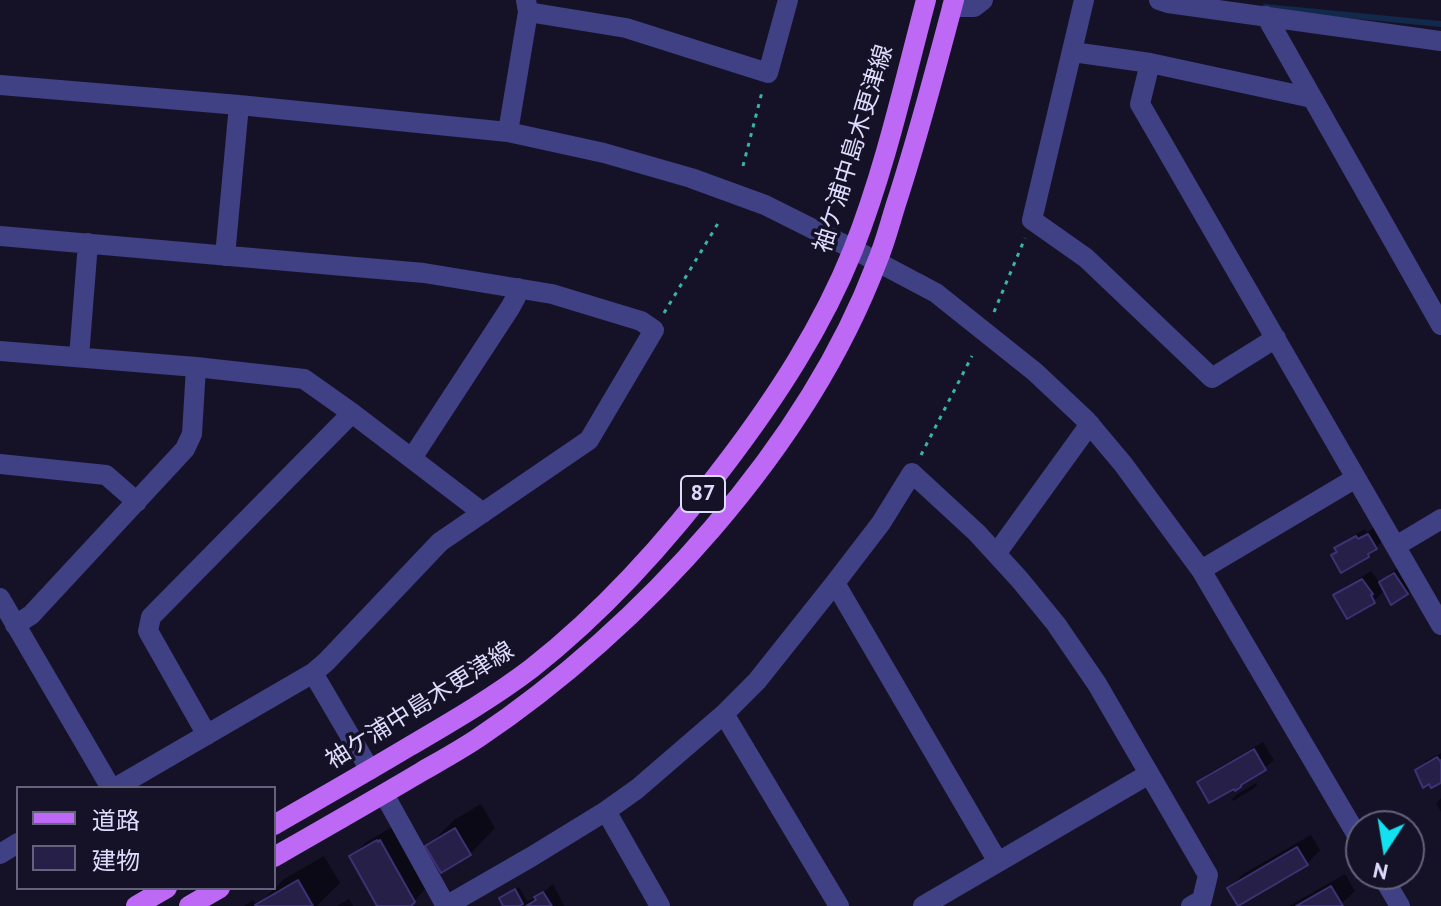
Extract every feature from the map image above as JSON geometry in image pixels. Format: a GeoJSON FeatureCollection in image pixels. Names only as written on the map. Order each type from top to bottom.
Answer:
{"type":"FeatureCollection","features":[{"type":"Feature","properties":{"kind":"main road","name":"袖ケ浦中島木更津線"},"geometry":{"type":"LineString","coordinates":[[276,824],[458,718],[531,668],[603,606],[693,507],[785,381],[823,316],[853,249],[881,168],[926,0]]}},
{"type":"Feature","properties":{"kind":"main road","name":"87"},"geometry":{"type":"LineString","coordinates":[[276,856],[478,738],[573,668],[649,596],[722,517],[772,453],[811,394],[850,322],[877,262],[909,163],[953,3]]}},
{"type":"Feature","properties":{"kind":"main road"},"geometry":{"type":"LineString","coordinates":[[136,906],[164,890]]}},
{"type":"Feature","properties":{"kind":"main road"},"geometry":{"type":"LineString","coordinates":[[189,906],[217,890]]}},
{"type":"Feature","properties":{"kind":"street"},"geometry":{"type":"LineString","coordinates":[[508,132],[527,6],[626,28],[768,73],[788,0]]}},
{"type":"Feature","properties":{"kind":"street"},"geometry":{"type":"LineString","coordinates":[[953,3],[974,7],[983,0]]}},
{"type":"Feature","properties":{"kind":"street"},"geometry":{"type":"LineString","coordinates":[[1084,0],[1032,220],[1086,258],[1212,378],[1276,338]]}},
{"type":"Feature","properties":{"kind":"street"},"geometry":{"type":"LineString","coordinates":[[1159,0],[1441,41]]}},
{"type":"Feature","properties":{"kind":"street"},"geometry":{"type":"LineString","coordinates":[[1266,16],[1441,325]]}},
{"type":"Feature","properties":{"kind":"street"},"geometry":{"type":"LineString","coordinates":[[1073,52],[1150,63],[1312,98]]}},
{"type":"Feature","properties":{"kind":"street"},"geometry":{"type":"LineString","coordinates":[[1150,63],[1140,104],[1441,625]]}},
{"type":"Feature","properties":{"kind":"street"},"geometry":{"type":"LineString","coordinates":[[0,85],[508,132],[604,153],[691,178],[765,205],[936,293],[1035,372],[1090,424],[1123,464],[1201,570],[1345,815]]}},
{"type":"Feature","properties":{"kind":"street"},"geometry":{"type":"LineString","coordinates":[[225,256],[239,105]]}},
{"type":"Feature","properties":{"kind":"street"},"geometry":{"type":"LineString","coordinates":[[0,236],[424,273],[552,294],[641,321],[654,330],[589,440],[440,542],[313,673],[117,786]]}},
{"type":"Feature","properties":{"kind":"street"},"geometry":{"type":"LineString","coordinates":[[79,357],[88,243]]}},
{"type":"Feature","properties":{"kind":"street"},"geometry":{"type":"LineString","coordinates":[[412,458],[510,308],[518,288]]}},
{"type":"Feature","properties":{"kind":"street"},"geometry":{"type":"LineString","coordinates":[[0,351],[304,379],[483,513]]}},
{"type":"Feature","properties":{"kind":"street"},"geometry":{"type":"LineString","coordinates":[[15,625],[31,615],[185,449],[192,434],[196,367]]}},
{"type":"Feature","properties":{"kind":"street"},"geometry":{"type":"LineString","coordinates":[[207,735],[148,631],[151,617],[352,413]]}},
{"type":"Feature","properties":{"kind":"street"},"geometry":{"type":"LineString","coordinates":[[996,554],[1090,424]]}},
{"type":"Feature","properties":{"kind":"street"},"geometry":{"type":"LineString","coordinates":[[0,464],[106,475],[137,502]]}},
{"type":"Feature","properties":{"kind":"street"},"geometry":{"type":"LineString","coordinates":[[384,794],[446,906],[531,857],[637,789],[724,714],[757,681],[881,523],[912,473],[996,554],[1056,624],[1097,684],[1208,875],[1202,900],[1191,906]]}},
{"type":"Feature","properties":{"kind":"street"},"geometry":{"type":"LineString","coordinates":[[1201,570],[1356,478]]}},
{"type":"Feature","properties":{"kind":"street"},"geometry":{"type":"LineString","coordinates":[[1396,546],[1441,519]]}},
{"type":"Feature","properties":{"kind":"street"},"geometry":{"type":"LineString","coordinates":[[835,583],[998,862]]}},
{"type":"Feature","properties":{"kind":"street"},"geometry":{"type":"LineString","coordinates":[[0,598],[112,786]]}},
{"type":"Feature","properties":{"kind":"street"},"geometry":{"type":"LineString","coordinates":[[313,673],[370,770]]}},
{"type":"Feature","properties":{"kind":"street"},"geometry":{"type":"LineString","coordinates":[[724,714],[839,906]]}},
{"type":"Feature","properties":{"kind":"street"},"geometry":{"type":"LineString","coordinates":[[923,906],[1149,774]]}},
{"type":"Feature","properties":{"kind":"street"},"geometry":{"type":"LineString","coordinates":[[606,811],[660,906]]}},
{"type":"Feature","properties":{"kind":"path"},"geometry":{"type":"LineString","coordinates":[[743,166],[768,73]]}},
{"type":"Feature","properties":{"kind":"path"},"geometry":{"type":"LineString","coordinates":[[654,330],[720,220]]}},
{"type":"Feature","properties":{"kind":"path"},"geometry":{"type":"LineString","coordinates":[[994,312],[1032,220]]}},
{"type":"Feature","properties":{"kind":"path"},"geometry":{"type":"LineString","coordinates":[[912,473],[972,356]]}},
{"type":"Feature","properties":{"kind":"building"},"geometry":{"type":"Polygon","coordinates":[[[1368,534],[1377,549],[1341,573],[1331,555],[1337,552],[1334,548],[1356,536],[1358,539],[1368,534]]]}},
{"type":"Feature","properties":{"kind":"building"},"geometry":{"type":"Polygon","coordinates":[[[1394,573],[1408,594],[1391,605],[1379,582],[1394,573]]]}},
{"type":"Feature","properties":{"kind":"building"},"geometry":{"type":"Polygon","coordinates":[[[1362,579],[1373,594],[1375,603],[1347,619],[1333,595],[1362,579]]]}},
{"type":"Feature","properties":{"kind":"building"},"geometry":{"type":"Polygon","coordinates":[[[1254,749],[1266,770],[1235,791],[1209,803],[1197,782],[1254,749]]]}},
{"type":"Feature","properties":{"kind":"building"},"geometry":{"type":"Polygon","coordinates":[[[1437,757],[1441,760],[1441,783],[1423,788],[1415,770],[1437,757]]]}},
{"type":"Feature","properties":{"kind":"building"},"geometry":{"type":"Polygon","coordinates":[[[455,828],[471,855],[441,873],[425,846],[455,828]]]}},
{"type":"Feature","properties":{"kind":"building"},"geometry":{"type":"Polygon","coordinates":[[[380,840],[415,902],[411,906],[377,906],[349,856],[380,840]]]}},
{"type":"Feature","properties":{"kind":"building"},"geometry":{"type":"Polygon","coordinates":[[[1297,847],[1308,865],[1238,906],[1227,888],[1297,847]]]}},
{"type":"Feature","properties":{"kind":"building"},"geometry":{"type":"Polygon","coordinates":[[[298,880],[313,906],[255,905],[298,880]]]}},
{"type":"Feature","properties":{"kind":"building"},"geometry":{"type":"Polygon","coordinates":[[[1331,886],[1343,906],[1296,906],[1331,886]]]}},
{"type":"Feature","properties":{"kind":"building"},"geometry":{"type":"Polygon","coordinates":[[[515,889],[523,904],[503,906],[499,898],[515,889]]]}},
{"type":"Feature","properties":{"kind":"building"},"geometry":{"type":"Polygon","coordinates":[[[543,892],[552,906],[526,906],[536,900],[534,897],[543,892]]]}},
{"type":"Feature","properties":{"kind":"waterway"},"geometry":{"type":"LineString","coordinates":[[1265,7],[1441,24]]}}]}
